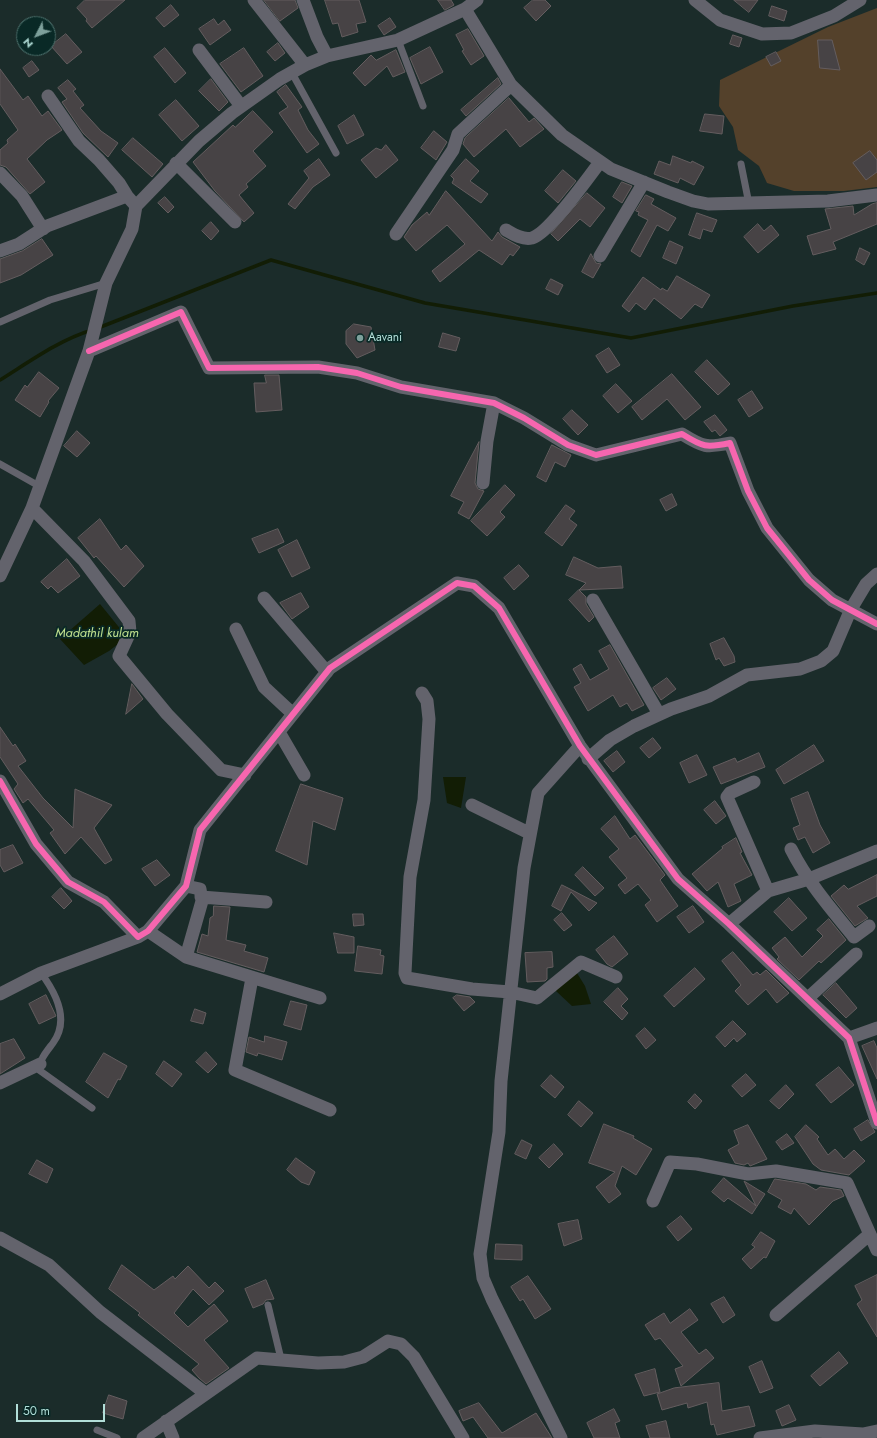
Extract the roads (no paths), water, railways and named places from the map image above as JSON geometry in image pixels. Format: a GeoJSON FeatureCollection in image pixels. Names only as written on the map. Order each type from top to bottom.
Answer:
{"type":"FeatureCollection","features":[{"type":"Feature","properties":{"kind":"street"},"geometry":{"type":"LineString","coordinates":[[254,0],[305,65]]}},
{"type":"Feature","properties":{"kind":"street"},"geometry":{"type":"LineString","coordinates":[[303,0],[316,37],[327,56]]}},
{"type":"Feature","properties":{"kind":"street"},"geometry":{"type":"LineString","coordinates":[[0,251],[19,244],[43,229],[90,209],[132,201],[176,163],[198,140],[241,106],[305,65],[327,56],[398,40],[465,9],[477,0]]}},
{"type":"Feature","properties":{"kind":"street"},"geometry":{"type":"LineString","coordinates":[[695,0],[720,20],[762,34],[791,33],[834,16],[860,0]]}},
{"type":"Feature","properties":{"kind":"street"},"geometry":{"type":"LineString","coordinates":[[465,9],[511,85],[562,135],[611,169],[693,201],[708,204],[828,201],[877,195]]}},
{"type":"Feature","properties":{"kind":"street"},"geometry":{"type":"LineString","coordinates":[[200,50],[241,106]]}},
{"type":"Feature","properties":{"kind":"street"},"geometry":{"type":"LineString","coordinates":[[396,234],[453,150],[458,134],[511,85]]}},
{"type":"Feature","properties":{"kind":"street"},"geometry":{"type":"LineString","coordinates":[[0,576],[32,508],[90,347],[101,298],[106,283],[132,229],[132,201],[99,160],[78,141],[48,96]]}},
{"type":"Feature","properties":{"kind":"street"},"geometry":{"type":"LineString","coordinates":[[506,230],[518,237],[531,238],[539,234],[564,208],[600,162]]}},
{"type":"Feature","properties":{"kind":"street"},"geometry":{"type":"LineString","coordinates":[[176,163],[235,222]]}},
{"type":"Feature","properties":{"kind":"street"},"geometry":{"type":"LineString","coordinates":[[0,173],[22,196],[43,229]]}},
{"type":"Feature","properties":{"kind":"street"},"geometry":{"type":"LineString","coordinates":[[600,256],[644,182]]}},
{"type":"Feature","properties":{"kind":"street"},"geometry":{"type":"LineString","coordinates":[[90,347],[181,312],[209,368],[318,367],[357,373],[401,387],[494,403],[524,418],[568,445],[596,455],[682,434],[696,443],[709,447],[730,443],[748,491],[767,528],[809,580],[832,600],[852,609],[877,624]]}},
{"type":"Feature","properties":{"kind":"street"},"geometry":{"type":"LineString","coordinates":[[483,483],[486,441],[494,403]]}},
{"type":"Feature","properties":{"kind":"street"},"geometry":{"type":"LineString","coordinates":[[32,508],[84,561],[129,621],[130,632],[119,656],[167,714],[221,770],[245,775]]}},
{"type":"Feature","properties":{"kind":"street"},"geometry":{"type":"LineString","coordinates":[[588,758],[610,740],[659,714],[709,696],[747,675],[800,669],[821,661],[833,651],[852,609],[866,584],[877,574]]}},
{"type":"Feature","properties":{"kind":"street"},"geometry":{"type":"LineString","coordinates":[[0,994],[41,973],[143,934],[186,886],[200,830],[330,668],[457,582],[474,586],[499,608],[580,746],[678,879],[730,924],[849,1038],[877,1123]]}},
{"type":"Feature","properties":{"kind":"street"},"geometry":{"type":"LineString","coordinates":[[264,598],[327,672]]}},
{"type":"Feature","properties":{"kind":"street"},"geometry":{"type":"LineString","coordinates":[[593,600],[659,714]]}},
{"type":"Feature","properties":{"kind":"street"},"geometry":{"type":"LineString","coordinates":[[236,629],[264,687],[293,714]]}},
{"type":"Feature","properties":{"kind":"street"},"geometry":{"type":"LineString","coordinates":[[426,702],[424,800],[410,877],[405,974],[407,978],[472,990],[510,992],[536,998],[581,962],[616,977]]}},
{"type":"Feature","properties":{"kind":"street"},"geometry":{"type":"LineString","coordinates":[[279,732],[304,775]]}},
{"type":"Feature","properties":{"kind":"street"},"geometry":{"type":"LineString","coordinates":[[561,1438],[492,1299],[480,1266],[480,1254],[499,1132],[501,1082],[510,992],[529,833],[538,793],[580,746]]}},
{"type":"Feature","properties":{"kind":"street"},"geometry":{"type":"LineString","coordinates":[[0,781],[36,844],[68,882],[104,902],[143,934],[186,957],[320,998]]}},
{"type":"Feature","properties":{"kind":"street"},"geometry":{"type":"LineString","coordinates":[[754,782],[730,793],[727,797],[768,891]]}},
{"type":"Feature","properties":{"kind":"street"},"geometry":{"type":"LineString","coordinates":[[472,805],[529,833]]}},
{"type":"Feature","properties":{"kind":"street"},"geometry":{"type":"LineString","coordinates":[[791,849],[809,879],[829,907],[854,936],[869,926]]}},
{"type":"Feature","properties":{"kind":"street"},"geometry":{"type":"LineString","coordinates":[[730,924],[768,891],[809,879],[877,851]]}},
{"type":"Feature","properties":{"kind":"street"},"geometry":{"type":"LineString","coordinates":[[186,886],[200,889],[202,901],[186,957]]}},
{"type":"Feature","properties":{"kind":"street"},"geometry":{"type":"LineString","coordinates":[[201,897],[266,902]]}},
{"type":"Feature","properties":{"kind":"street"},"geometry":{"type":"LineString","coordinates":[[808,998],[856,954]]}},
{"type":"Feature","properties":{"kind":"street"},"geometry":{"type":"LineString","coordinates":[[252,978],[235,1070],[330,1110]]}},
{"type":"Feature","properties":{"kind":"street"},"geometry":{"type":"LineString","coordinates":[[849,1038],[877,1028]]}},
{"type":"Feature","properties":{"kind":"street"},"geometry":{"type":"LineString","coordinates":[[0,1083],[40,1064]]}},
{"type":"Feature","properties":{"kind":"street"},"geometry":{"type":"LineString","coordinates":[[653,1201],[670,1162],[697,1164],[748,1174],[776,1171],[846,1183],[877,1250]]}},
{"type":"Feature","properties":{"kind":"street"},"geometry":{"type":"LineString","coordinates":[[776,1315],[870,1234]]}},
{"type":"Feature","properties":{"kind":"street"},"geometry":{"type":"LineString","coordinates":[[0,1238],[49,1265],[100,1312],[205,1393]]}},
{"type":"Feature","properties":{"kind":"street"},"geometry":{"type":"LineString","coordinates":[[143,1438],[254,1359],[265,1357],[318,1363],[344,1362],[363,1357],[386,1342],[396,1342],[414,1357],[463,1438]]}},
{"type":"Feature","properties":{"kind":"street"},"geometry":{"type":"LineString","coordinates":[[166,1421],[173,1438]]}},
{"type":"Feature","properties":{"kind":"street"},"geometry":{"type":"LineString","coordinates":[[760,1438],[815,1432],[863,1434],[877,1431]]}},
{"type":"Feature","properties":{"kind":"lane"},"geometry":{"type":"LineString","coordinates":[[398,40],[423,106]]}},
{"type":"Feature","properties":{"kind":"lane"},"geometry":{"type":"LineString","coordinates":[[292,73],[336,153]]}},
{"type":"Feature","properties":{"kind":"lane"},"geometry":{"type":"LineString","coordinates":[[742,164],[749,204]]}},
{"type":"Feature","properties":{"kind":"lane"},"geometry":{"type":"LineString","coordinates":[[0,322],[50,300],[106,283]]}},
{"type":"Feature","properties":{"kind":"lane"},"geometry":{"type":"LineString","coordinates":[[0,464],[39,486]]}},
{"type":"Feature","properties":{"kind":"lane"},"geometry":{"type":"LineString","coordinates":[[41,973],[51,987],[61,1013],[61,1026],[58,1036],[45,1053],[39,1070],[92,1108]]}},
{"type":"Feature","properties":{"kind":"lane"},"geometry":{"type":"LineString","coordinates":[[268,1305],[282,1359]]}},
{"type":"Feature","properties":{"kind":"lane"},"geometry":{"type":"LineString","coordinates":[[97,1430],[117,1438]]}},
{"type":"Feature","properties":{"kind":"water","name":"Madathil kulam"},"geometry":{"type":"Polygon","coordinates":[[[100,604],[127,637],[109,651],[84,665],[60,639],[100,604]]]}},
{"type":"Feature","properties":{"kind":"water"},"geometry":{"type":"Polygon","coordinates":[[[443,777],[466,777],[461,808],[447,803],[443,777]]]}},
{"type":"Feature","properties":{"kind":"water"},"geometry":{"type":"Polygon","coordinates":[[[572,965],[585,986],[591,1004],[572,1006],[556,991],[572,965]]]}},
{"type":"Feature","properties":{"kind":"waterway"},"geometry":{"type":"LineString","coordinates":[[98,328],[271,260],[425,303],[631,338],[793,306],[877,293]]}},
{"type":"Feature","properties":{"kind":"waterway"},"geometry":{"type":"LineString","coordinates":[[0,380],[56,345],[92,330]]}},
{"type":"Feature","properties":{"kind":"place","name":"Aavani"},"geometry":{"type":"Point","coordinates":[360,338]}}]}
